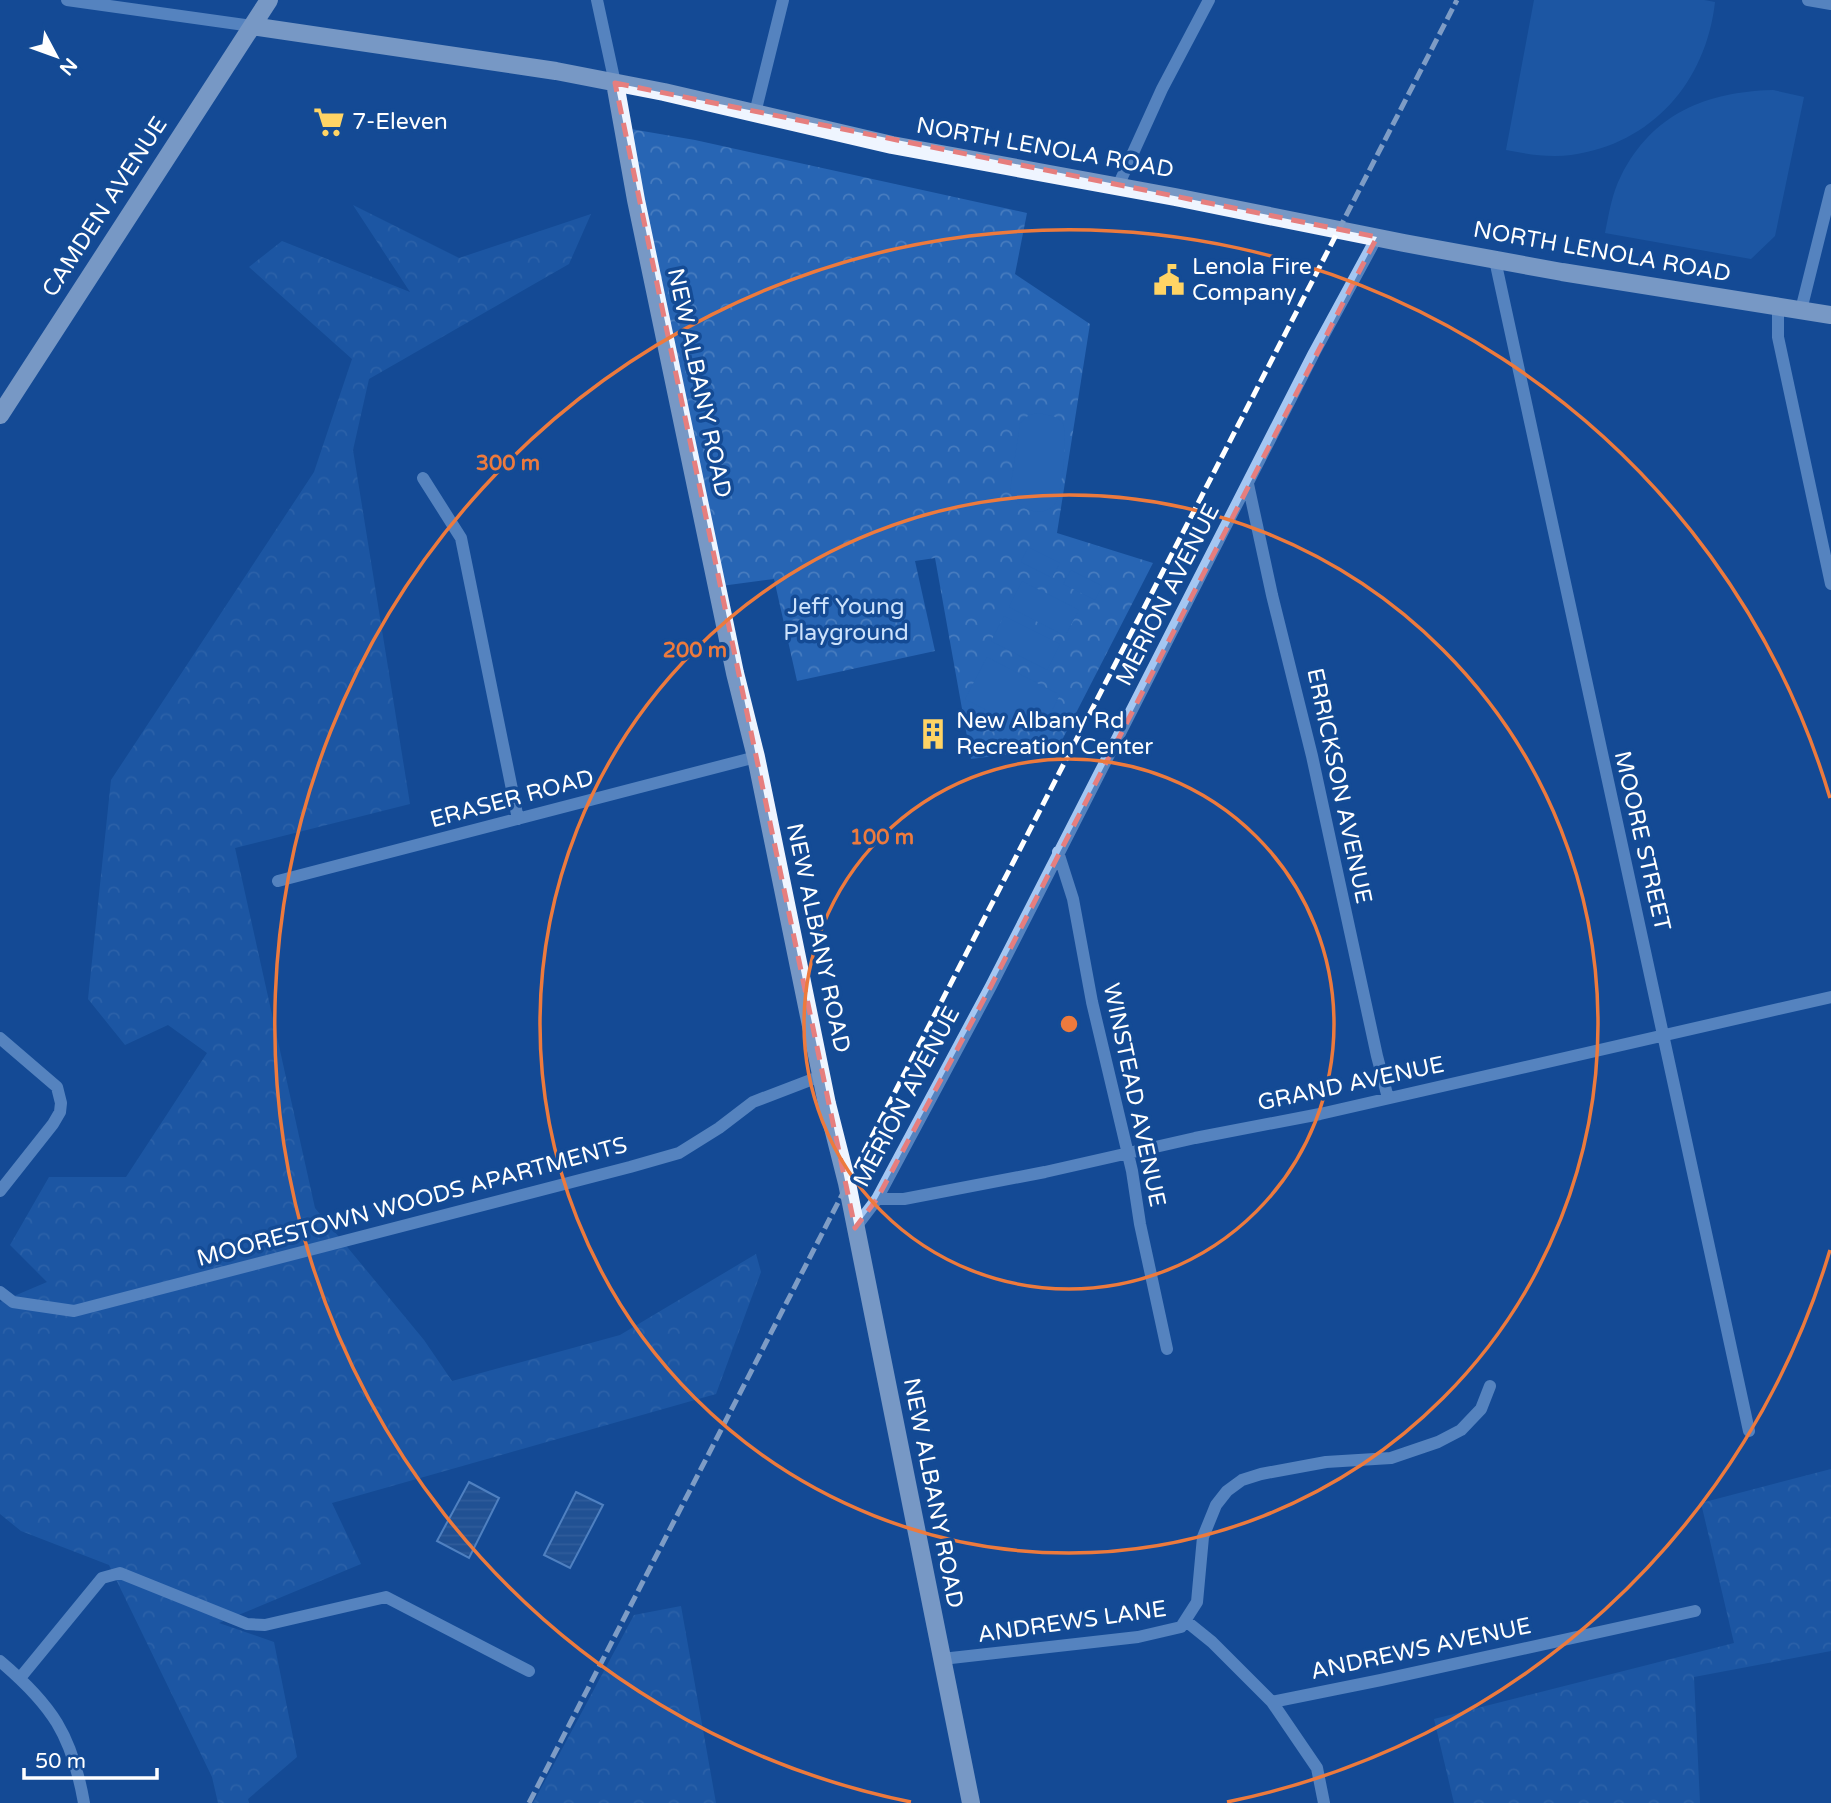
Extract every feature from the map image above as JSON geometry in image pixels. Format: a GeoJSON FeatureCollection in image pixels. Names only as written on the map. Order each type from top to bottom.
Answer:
{"type":"FeatureCollection","features":[{"type":"Feature","properties":{"kind":"main road","name":"CAMDEN AVENUE"},"geometry":{"type":"LineString","coordinates":[[0,415],[269,0]]}},
{"type":"Feature","properties":{"kind":"main road","name":"NORTH LENOLA ROAD"},"geometry":{"type":"LineString","coordinates":[[252,26],[484,59],[615,83],[892,145],[1118,186],[1494,260],[1831,314]]}},
{"type":"Feature","properties":{"kind":"main road","name":"NEW ALBANY ROAD"},"geometry":{"type":"LineString","coordinates":[[615,83],[658,311],[735,673],[756,757],[821,1076],[848,1183],[971,1803]]}},
{"type":"Feature","properties":{"kind":"street"},"geometry":{"type":"LineString","coordinates":[[67,0],[252,26]]}},
{"type":"Feature","properties":{"kind":"street"},"geometry":{"type":"LineString","coordinates":[[597,0],[615,83]]}},
{"type":"Feature","properties":{"kind":"street"},"geometry":{"type":"LineString","coordinates":[[755,113],[783,0]]}},
{"type":"Feature","properties":{"kind":"street"},"geometry":{"type":"LineString","coordinates":[[1118,186],[1162,89],[1209,0]]}},
{"type":"Feature","properties":{"kind":"street"},"geometry":{"type":"LineString","coordinates":[[1808,0],[1831,4]]}},
{"type":"Feature","properties":{"kind":"street"},"geometry":{"type":"LineString","coordinates":[[1801,310],[1831,190]]}},
{"type":"Feature","properties":{"kind":"street","name":"MERION AVENUE"},"geometry":{"type":"LineString","coordinates":[[855,1228],[877,1199],[991,986],[1314,353],[1377,237]]}},
{"type":"Feature","properties":{"kind":"street","name":"MOORE STREET"},"geometry":{"type":"LineString","coordinates":[[1494,260],[1749,1432]]}},
{"type":"Feature","properties":{"kind":"street"},"geometry":{"type":"LineString","coordinates":[[1778,307],[1778,337],[1831,584]]}},
{"type":"Feature","properties":{"kind":"street"},"geometry":{"type":"LineString","coordinates":[[424,478],[461,537],[518,819]]}},
{"type":"Feature","properties":{"kind":"street","name":"ERRICKSON AVENUE"},"geometry":{"type":"LineString","coordinates":[[1248,484],[1388,1098]]}},
{"type":"Feature","properties":{"kind":"street","name":"ERASER ROAD"},"geometry":{"type":"LineString","coordinates":[[278,881],[756,757]]}},
{"type":"Feature","properties":{"kind":"street","name":"WINSTEAD AVENUE"},"geometry":{"type":"LineString","coordinates":[[1058,852],[1073,899],[1092,1002],[1167,1349]]}},
{"type":"Feature","properties":{"kind":"street","name":"GRAND AVENUE"},"geometry":{"type":"LineString","coordinates":[[877,1199],[904,1199],[943,1192],[1127,1154],[1388,1098],[1831,997]]}},
{"type":"Feature","properties":{"kind":"street"},"geometry":{"type":"LineString","coordinates":[[0,1038],[57,1087],[61,1103],[60,1112],[53,1124],[0,1191]]}},
{"type":"Feature","properties":{"kind":"street","name":"MOORESTOWN WOODS APARTMENTS"},"geometry":{"type":"LineString","coordinates":[[0,1292],[13,1302],[74,1311],[630,1167],[679,1153],[719,1128],[753,1102],[821,1076]]}},
{"type":"Feature","properties":{"kind":"street","name":"ANDREWS LANE"},"geometry":{"type":"LineString","coordinates":[[942,1659],[1138,1637],[1181,1627],[1197,1602],[1203,1537],[1216,1505],[1227,1491],[1242,1480],[1261,1474],[1326,1462],[1391,1458],[1438,1442],[1461,1430],[1481,1409],[1490,1386]]}},
{"type":"Feature","properties":{"kind":"street"},"geometry":{"type":"LineString","coordinates":[[20,1678],[102,1578],[120,1573],[247,1623],[265,1625],[386,1597],[529,1671]]}},
{"type":"Feature","properties":{"kind":"street","name":"ANDREWS AVENUE"},"geometry":{"type":"LineString","coordinates":[[1272,1702],[1695,1611]]}},
{"type":"Feature","properties":{"kind":"street"},"geometry":{"type":"LineString","coordinates":[[1186,1621],[1212,1642],[1272,1702],[1317,1768],[1324,1803]]}},
{"type":"Feature","properties":{"kind":"street"},"geometry":{"type":"LineString","coordinates":[[0,1661],[38,1695],[54,1716],[68,1741],[85,1803]]}},
{"type":"Feature","properties":{"kind":"highlighted area"},"geometry":{"type":"Polygon","coordinates":[[[615,83],[1377,237],[991,986],[877,1199],[855,1228],[615,83]]]}},
{"type":"Feature","properties":{"kind":"green space"},"geometry":{"type":"Polygon","coordinates":[[[1534,0],[1715,2],[1710,31],[1700,58],[1687,83],[1670,104],[1650,123],[1626,138],[1600,149],[1555,156],[1506,150],[1534,0]]]}},
{"type":"Feature","properties":{"kind":"green space"},"geometry":{"type":"Polygon","coordinates":[[[1773,90],[1804,97],[1775,236],[1751,259],[1605,233],[1613,196],[1621,176],[1634,154],[1665,122],[1704,101],[1725,95],[1773,90]]]}},
{"type":"Feature","properties":{"kind":"green space","name":"Jeff Young Playground"},"geometry":{"type":"Polygon","coordinates":[[[625,128],[695,140],[1027,213],[1015,274],[1090,324],[1057,533],[1153,563],[1058,748],[971,759],[935,558],[915,561],[935,651],[797,681],[774,579],[721,586],[625,128]]]}},
{"type":"Feature","properties":{"kind":"green space"},"geometry":{"type":"Polygon","coordinates":[[[353,205],[459,258],[591,214],[569,264],[369,379],[353,450],[410,804],[235,848],[315,1208],[424,1340],[452,1381],[620,1335],[756,1254],[761,1272],[716,1394],[332,1503],[361,1564],[219,1623],[274,1642],[297,1757],[248,1799],[249,1803],[218,1803],[212,1777],[109,1565],[21,1531],[0,1514],[0,1302],[47,1282],[10,1245],[49,1177],[126,1177],[207,1053],[168,1025],[125,1045],[88,999],[111,780],[314,472],[352,359],[249,267],[282,241],[410,292],[353,205]]]}},
{"type":"Feature","properties":{"kind":"green space"},"geometry":{"type":"Polygon","coordinates":[[[1038,413],[1060,420],[1065,437],[1064,462],[1056,502],[1051,508],[1038,512],[1018,503],[1010,491],[1020,423],[1029,415],[1038,413]]]}},
{"type":"Feature","properties":{"kind":"green space"},"geometry":{"type":"Polygon","coordinates":[[[1028,547],[1060,563],[1052,578],[1021,562],[1028,547]]]}},
{"type":"Feature","properties":{"kind":"green space"},"geometry":{"type":"Polygon","coordinates":[[[1071,570],[1102,586],[1095,600],[1063,584],[1071,570]]]}},
{"type":"Feature","properties":{"kind":"green space"},"geometry":{"type":"Polygon","coordinates":[[[1022,581],[1079,610],[1065,636],[1009,607],[1022,581]]]}},
{"type":"Feature","properties":{"kind":"green space"},"geometry":{"type":"Polygon","coordinates":[[[1004,616],[1060,644],[1047,670],[991,641],[1004,616]]]}},
{"type":"Feature","properties":{"kind":"green space"},"geometry":{"type":"Polygon","coordinates":[[[987,657],[1060,695],[1038,737],[965,699],[987,657]]]}},
{"type":"Feature","properties":{"kind":"green space"},"geometry":{"type":"Polygon","coordinates":[[[1831,1469],[1831,1651],[1694,1677],[1700,1803],[1454,1803],[1434,1719],[1734,1643],[1701,1503],[1831,1469]]]}},
{"type":"Feature","properties":{"kind":"green space"},"geometry":{"type":"Polygon","coordinates":[[[681,1606],[716,1803],[533,1803],[634,1615],[681,1606]]]}},
{"type":"Feature","properties":{"kind":"shaded area"},"geometry":{"type":"Polygon","coordinates":[[[469,1482],[499,1498],[469,1558],[437,1541],[469,1482]]]}},
{"type":"Feature","properties":{"kind":"shaded area"},"geometry":{"type":"Polygon","coordinates":[[[576,1492],[603,1505],[570,1568],[544,1555],[576,1492]]]}},
{"type":"Feature","properties":{"kind":"railway"},"geometry":{"type":"LineString","coordinates":[[529,1803],[1457,0]]}},
{"type":"Feature","properties":{"kind":"place","name":"7-Eleven"},"geometry":{"type":"Point","coordinates":[329,122]}},
{"type":"Feature","properties":{"kind":"place","name":"Lenola Fire Company"},"geometry":{"type":"Point","coordinates":[1169,280]}},
{"type":"Feature","properties":{"kind":"place","name":"New Albany Rd Recreation Center"},"geometry":{"type":"Point","coordinates":[933,734]}}]}
